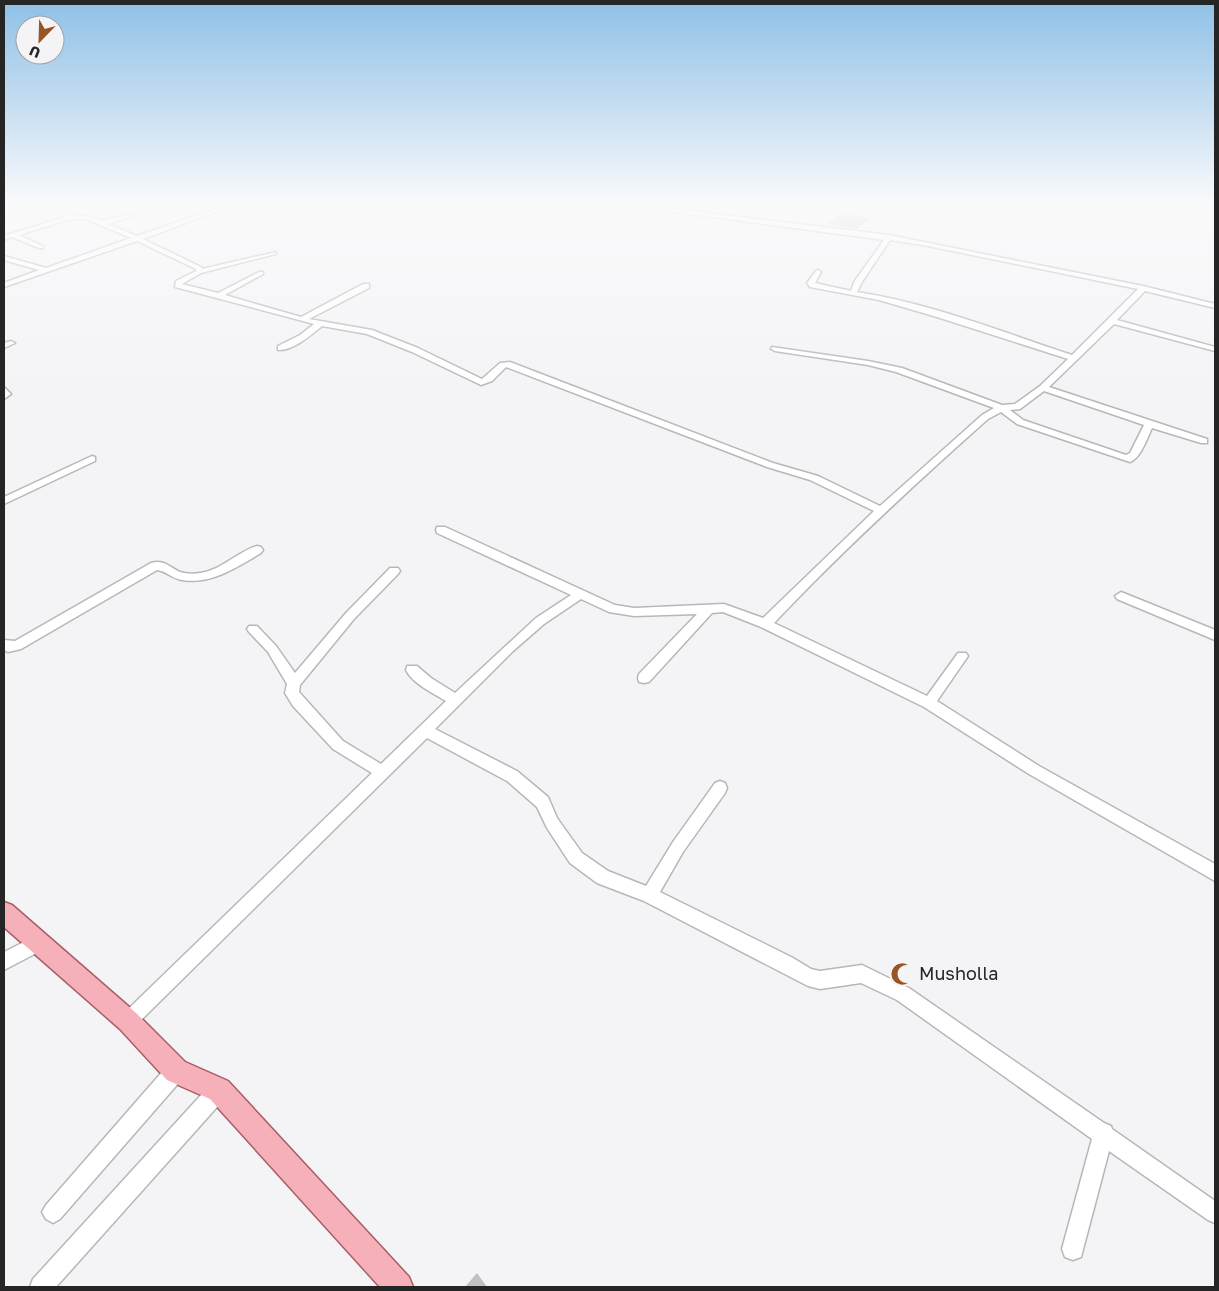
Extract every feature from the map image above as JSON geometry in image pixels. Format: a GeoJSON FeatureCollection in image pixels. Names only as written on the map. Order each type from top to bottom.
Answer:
{"type":"FeatureCollection","features":[{"type":"Feature","properties":{"kind":"main road"},"geometry":{"type":"LineString","coordinates":[[4,913],[128,1021],[176,1071],[219,1090],[398,1287]]}},
{"type":"Feature","properties":{"kind":"street"},"geometry":{"type":"LineString","coordinates":[[29,265],[45,270]]}},
{"type":"Feature","properties":{"kind":"street"},"geometry":{"type":"LineString","coordinates":[[4,286],[59,265]]}},
{"type":"Feature","properties":{"kind":"street"},"geometry":{"type":"LineString","coordinates":[[193,265],[199,268],[199,272]]}},
{"type":"Feature","properties":{"kind":"street"},"geometry":{"type":"LineString","coordinates":[[226,265],[199,272],[177,283],[181,286],[219,295],[302,320],[369,332],[415,350],[481,382],[487,381],[502,364],[507,364],[770,465],[814,478],[880,510]]}},
{"type":"Feature","properties":{"kind":"street"},"geometry":{"type":"LineString","coordinates":[[853,294],[858,282],[870,265]]}},
{"type":"Feature","properties":{"kind":"street"},"geometry":{"type":"LineString","coordinates":[[1030,265],[1143,288],[1215,306]]}},
{"type":"Feature","properties":{"kind":"street"},"geometry":{"type":"LineString","coordinates":[[818,272],[811,283],[813,285],[880,298],[940,315],[1073,358]]}},
{"type":"Feature","properties":{"kind":"street"},"geometry":{"type":"LineString","coordinates":[[219,295],[261,273]]}},
{"type":"Feature","properties":{"kind":"street"},"geometry":{"type":"LineString","coordinates":[[302,320],[366,286]]}},
{"type":"Feature","properties":{"kind":"street"},"geometry":{"type":"LineString","coordinates":[[765,624],[813,573],[880,510],[985,417],[1001,408],[1017,407],[1044,388],[1143,288]]}},
{"type":"Feature","properties":{"kind":"street"},"geometry":{"type":"LineString","coordinates":[[1112,321],[1215,350]]}},
{"type":"Feature","properties":{"kind":"street"},"geometry":{"type":"LineString","coordinates":[[281,348],[304,337],[319,324]]}},
{"type":"Feature","properties":{"kind":"street"},"geometry":{"type":"LineString","coordinates":[[775,349],[868,363],[899,370],[1001,408],[1020,422],[1128,459],[1134,454],[1149,424]]}},
{"type":"Feature","properties":{"kind":"street"},"geometry":{"type":"LineString","coordinates":[[1044,388],[1204,441]]}},
{"type":"Feature","properties":{"kind":"street"},"geometry":{"type":"LineString","coordinates":[[4,390],[7,394],[4,396]]}},
{"type":"Feature","properties":{"kind":"street"},"geometry":{"type":"LineString","coordinates":[[4,501],[92,459]]}},
{"type":"Feature","properties":{"kind":"street"},"geometry":{"type":"LineString","coordinates":[[441,530],[613,609],[634,612],[724,608],[765,624],[929,702],[1034,770],[1215,873]]}},
{"type":"Feature","properties":{"kind":"street"},"geometry":{"type":"LineString","coordinates":[[4,645],[8,647],[17,646],[155,566],[166,566],[180,576],[206,576],[224,570],[257,550]]}},
{"type":"Feature","properties":{"kind":"street"},"geometry":{"type":"LineString","coordinates":[[381,771],[338,745],[292,693],[294,683],[350,616],[394,571]]}},
{"type":"Feature","properties":{"kind":"street"},"geometry":{"type":"LineString","coordinates":[[128,1021],[381,771],[509,648],[540,621],[580,594]]}},
{"type":"Feature","properties":{"kind":"street"},"geometry":{"type":"LineString","coordinates":[[1121,596],[1215,635]]}},
{"type":"Feature","properties":{"kind":"street"},"geometry":{"type":"LineString","coordinates":[[644,678],[708,610]]}},
{"type":"Feature","properties":{"kind":"street"},"geometry":{"type":"LineString","coordinates":[[253,629],[272,649],[294,683]]}},
{"type":"Feature","properties":{"kind":"street"},"geometry":{"type":"LineString","coordinates":[[929,702],[962,656]]}},
{"type":"Feature","properties":{"kind":"street"},"geometry":{"type":"LineString","coordinates":[[412,670],[426,682],[456,700]]}},
{"type":"Feature","properties":{"kind":"street"},"geometry":{"type":"LineString","coordinates":[[425,730],[512,776],[543,802],[552,823],[576,858],[603,877],[648,895],[787,964],[808,977],[820,980],[862,974],[903,994],[1104,1133],[1215,1213]]}},
{"type":"Feature","properties":{"kind":"street"},"geometry":{"type":"LineString","coordinates":[[648,895],[678,847],[720,788]]}},
{"type":"Feature","properties":{"kind":"street"},"geometry":{"type":"LineString","coordinates":[[4,961],[38,943]]}},
{"type":"Feature","properties":{"kind":"street"},"geometry":{"type":"LineString","coordinates":[[53,1212],[176,1071]]}},
{"type":"Feature","properties":{"kind":"street"},"geometry":{"type":"LineString","coordinates":[[41,1287],[219,1090]]}},
{"type":"Feature","properties":{"kind":"street"},"geometry":{"type":"LineString","coordinates":[[1073,1249],[1104,1133]]}},
{"type":"Feature","properties":{"kind":"building"},"geometry":{"type":"Polygon","coordinates":[[[477,1273],[487,1287],[465,1287],[477,1273]]]}},
{"type":"Feature","properties":{"kind":"place","name":"Musholla"},"geometry":{"type":"Point","coordinates":[902,974]}}]}
